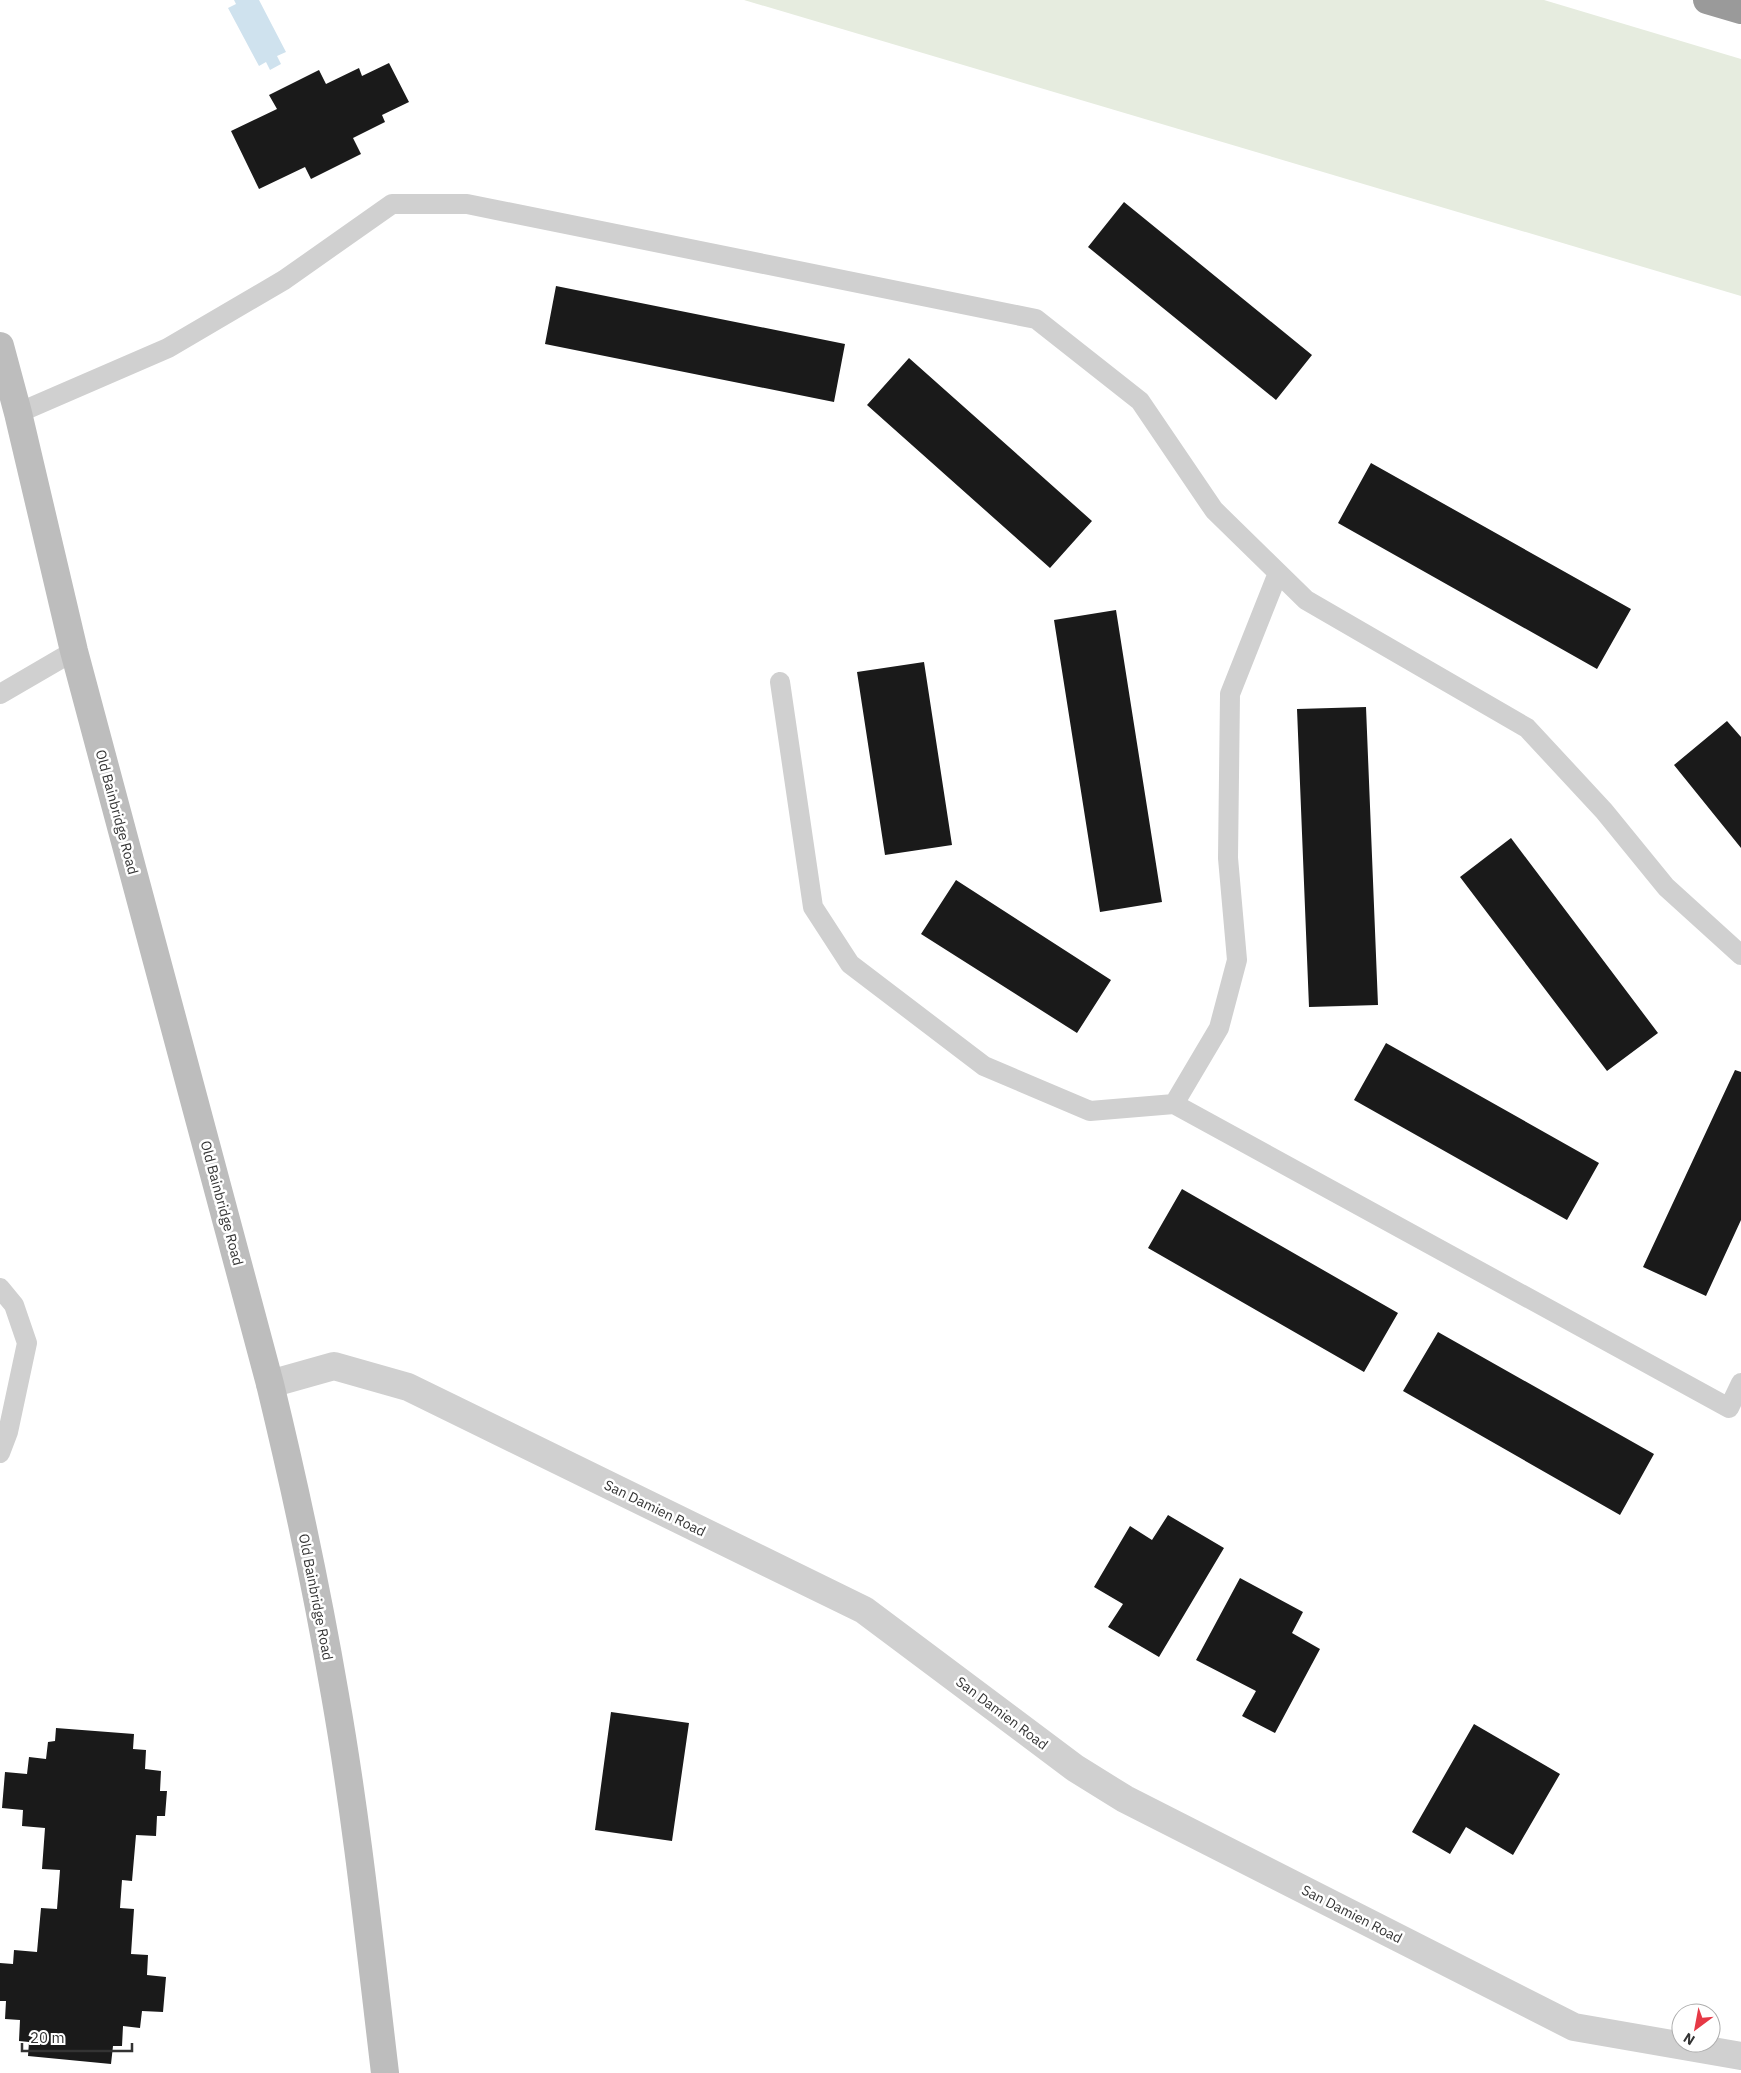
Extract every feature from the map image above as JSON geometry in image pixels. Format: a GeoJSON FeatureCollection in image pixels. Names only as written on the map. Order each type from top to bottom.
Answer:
{"type":"FeatureCollection","features":[{"type":"Feature","properties":{"kind":"highway"},"geometry":{"type":"LineString","coordinates":[[1707,0],[1741,10]]}},
{"type":"Feature","properties":{"kind":"main road","name":"Old Bainbridge Road"},"geometry":{"type":"LineString","coordinates":[[0,346],[18,413],[74,651],[270,1384],[294,1481],[335,1696],[362,1883],[385,2073]]}},
{"type":"Feature","properties":{"kind":"street","name":"San Damien Road"},"geometry":{"type":"LineString","coordinates":[[270,1384],[334,1366],[408,1387],[864,1610],[1075,1768],[1125,1799],[1574,2027],[1741,2056]]}},
{"type":"Feature","properties":{"kind":"lane"},"geometry":{"type":"LineString","coordinates":[[18,413],[168,348],[284,280],[392,204],[467,204],[1036,319],[1140,401],[1214,510],[1306,600],[1527,728],[1604,811],[1666,887],[1741,955]]}},
{"type":"Feature","properties":{"kind":"lane"},"geometry":{"type":"LineString","coordinates":[[1174,1104],[1219,1028],[1237,960],[1228,858],[1230,694],[1278,574]]}},
{"type":"Feature","properties":{"kind":"lane"},"geometry":{"type":"LineString","coordinates":[[0,694],[74,651]]}},
{"type":"Feature","properties":{"kind":"lane"},"geometry":{"type":"LineString","coordinates":[[780,682],[813,907],[850,964],[984,1066],[1090,1111],[1174,1104],[1729,1408],[1741,1383]]}},
{"type":"Feature","properties":{"kind":"lane"},"geometry":{"type":"LineString","coordinates":[[0,1288],[14,1305],[27,1343],[8,1432],[0,1453]]}},
{"type":"Feature","properties":{"kind":"shaded area"},"geometry":{"type":"Polygon","coordinates":[[[744,0],[1544,0],[1741,59],[1741,296],[744,0]]]}},
{"type":"Feature","properties":{"kind":"water"},"geometry":{"type":"Polygon","coordinates":[[[234,0],[259,0],[286,52],[277,56],[281,64],[270,70],[266,62],[259,66],[228,8],[236,4],[234,0]]]}},
{"type":"Feature","properties":{"kind":"building"},"geometry":{"type":"Polygon","coordinates":[[[389,63],[409,102],[382,115],[385,122],[353,138],[361,154],[311,179],[305,167],[259,189],[231,131],[277,109],[269,95],[319,70],[326,84],[359,68],[362,76],[389,63]]]}},
{"type":"Feature","properties":{"kind":"building"},"geometry":{"type":"Polygon","coordinates":[[[1124,202],[1312,355],[1276,400],[1088,247],[1124,202]]]}},
{"type":"Feature","properties":{"kind":"building"},"geometry":{"type":"Polygon","coordinates":[[[556,286],[845,344],[834,402],[545,344],[556,286]]]}},
{"type":"Feature","properties":{"kind":"building"},"geometry":{"type":"Polygon","coordinates":[[[909,358],[1092,521],[1050,568],[867,405],[909,358]]]}},
{"type":"Feature","properties":{"kind":"building"},"geometry":{"type":"Polygon","coordinates":[[[1371,463],[1631,609],[1597,669],[1338,523],[1371,463]]]}},
{"type":"Feature","properties":{"kind":"building"},"geometry":{"type":"Polygon","coordinates":[[[1116,610],[1162,902],[1100,912],[1054,620],[1116,610]]]}},
{"type":"Feature","properties":{"kind":"building"},"geometry":{"type":"Polygon","coordinates":[[[924,662],[952,845],[885,855],[857,672],[924,662]]]}},
{"type":"Feature","properties":{"kind":"building"},"geometry":{"type":"Polygon","coordinates":[[[1366,707],[1378,1005],[1309,1007],[1297,709],[1366,707]]]}},
{"type":"Feature","properties":{"kind":"building"},"geometry":{"type":"Polygon","coordinates":[[[1727,721],[1741,737],[1741,848],[1674,765],[1727,721]]]}},
{"type":"Feature","properties":{"kind":"building"},"geometry":{"type":"Polygon","coordinates":[[[1511,838],[1658,1033],[1607,1071],[1460,877],[1511,838]]]}},
{"type":"Feature","properties":{"kind":"building"},"geometry":{"type":"Polygon","coordinates":[[[956,880],[1111,980],[1077,1033],[921,934],[956,880]]]}},
{"type":"Feature","properties":{"kind":"building"},"geometry":{"type":"Polygon","coordinates":[[[1386,1043],[1599,1163],[1567,1220],[1354,1100],[1386,1043]]]}},
{"type":"Feature","properties":{"kind":"building"},"geometry":{"type":"Polygon","coordinates":[[[1735,1070],[1741,1072],[1741,1220],[1706,1296],[1643,1267],[1735,1070]]]}},
{"type":"Feature","properties":{"kind":"building"},"geometry":{"type":"Polygon","coordinates":[[[1182,1189],[1398,1313],[1364,1372],[1148,1248],[1182,1189]]]}},
{"type":"Feature","properties":{"kind":"building"},"geometry":{"type":"Polygon","coordinates":[[[1438,1332],[1654,1454],[1620,1515],[1403,1391],[1438,1332]]]}},
{"type":"Feature","properties":{"kind":"building"},"geometry":{"type":"Polygon","coordinates":[[[1168,1515],[1224,1548],[1159,1657],[1108,1627],[1123,1604],[1094,1587],[1130,1526],[1152,1540],[1168,1515]]]}},
{"type":"Feature","properties":{"kind":"building"},"geometry":{"type":"Polygon","coordinates":[[[1240,1578],[1303,1612],[1292,1633],[1320,1649],[1275,1733],[1242,1716],[1256,1691],[1196,1660],[1240,1578]]]}},
{"type":"Feature","properties":{"kind":"building"},"geometry":{"type":"Polygon","coordinates":[[[611,1712],[689,1723],[672,1841],[595,1830],[611,1712]]]}},
{"type":"Feature","properties":{"kind":"building"},"geometry":{"type":"Polygon","coordinates":[[[1474,1724],[1560,1774],[1513,1855],[1466,1827],[1450,1854],[1412,1832],[1474,1724]]]}},
{"type":"Feature","properties":{"kind":"building"},"geometry":{"type":"Polygon","coordinates":[[[56,1728],[134,1734],[133,1749],[146,1750],[145,1769],[161,1771],[160,1791],[167,1791],[165,1816],[157,1816],[156,1836],[136,1835],[132,1881],[122,1880],[120,1908],[134,1909],[131,1954],[148,1955],[147,1975],[166,1977],[163,2012],[142,2011],[140,2028],[123,2026],[122,2046],[113,2046],[111,2064],[28,2056],[29,2042],[19,2041],[20,2020],[5,2019],[6,2001],[0,2001],[0,1963],[13,1964],[14,1950],[37,1952],[41,1908],[57,1909],[60,1870],[42,1869],[45,1828],[22,1826],[23,1810],[2,1808],[5,1772],[27,1774],[29,1757],[46,1759],[48,1742],[55,1741],[56,1728]]]}}]}
